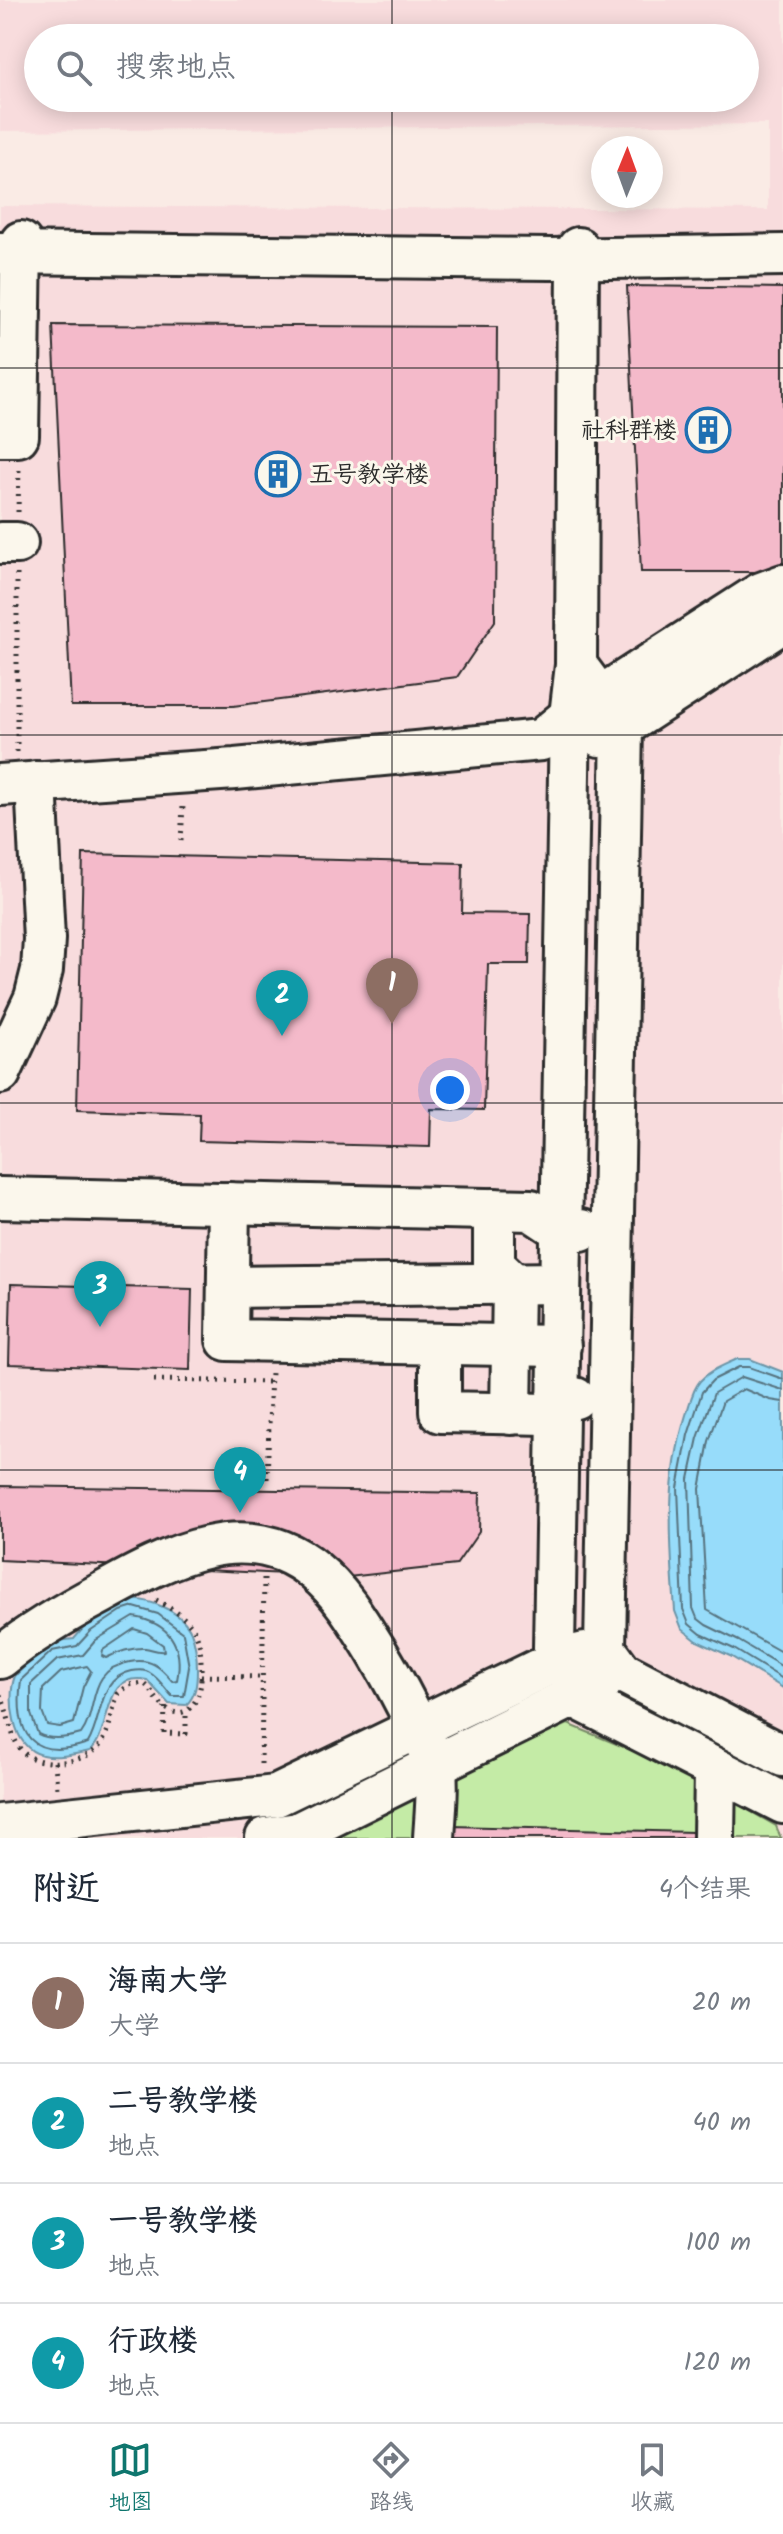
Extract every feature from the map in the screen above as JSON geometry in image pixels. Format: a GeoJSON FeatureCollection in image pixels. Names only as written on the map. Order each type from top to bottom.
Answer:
{"type":"FeatureCollection","features":[{"type":"Feature","properties":{"kind":"street"},"geometry":{"type":"LineString","coordinates":[[578,253],[783,244]]}},
{"type":"Feature","properties":{"kind":"street"},"geometry":{"type":"LineString","coordinates":[[9,436],[11,247],[783,255]]}},
{"type":"Feature","properties":{"kind":"street"},"geometry":{"type":"LineString","coordinates":[[266,1838],[298,1833],[580,1694],[614,1660],[609,1399],[613,1230],[590,722],[576,665],[578,253]]}},
{"type":"Feature","properties":{"kind":"street"},"geometry":{"type":"LineString","coordinates":[[783,585],[761,593],[590,722],[561,1230],[554,1640],[554,1648],[584,1702],[783,1803]]}},
{"type":"Feature","properties":{"kind":"street"},"geometry":{"type":"LineString","coordinates":[[0,1073],[35,998],[42,970],[44,939],[18,789],[237,780],[590,722],[783,622]]}},
{"type":"Feature","properties":{"kind":"street"},"geometry":{"type":"LineString","coordinates":[[0,1198],[531,1210],[561,1230],[613,1230]]}},
{"type":"Feature","properties":{"kind":"street"},"geometry":{"type":"LineString","coordinates":[[229,1203],[227,1340],[560,1346]]}},
{"type":"Feature","properties":{"kind":"street"},"geometry":{"type":"LineString","coordinates":[[494,1209],[494,1265],[513,1283],[511,1414]]}},
{"type":"Feature","properties":{"kind":"street"},"geometry":{"type":"LineString","coordinates":[[228,1287],[560,1283]]}},
{"type":"Feature","properties":{"kind":"street"},"geometry":{"type":"LineString","coordinates":[[440,1344],[440,1412],[547,1414],[559,1398]]}},
{"type":"Feature","properties":{"kind":"street"},"geometry":{"type":"LineString","coordinates":[[559,1398],[609,1399]]}},
{"type":"Feature","properties":{"kind":"street"},"geometry":{"type":"LineString","coordinates":[[0,1658],[40,1629],[113,1586],[189,1550],[243,1543],[295,1557],[333,1587],[367,1635],[418,1728],[436,1766],[434,1838]]}},
{"type":"Feature","properties":{"kind":"street"},"geometry":{"type":"LineString","coordinates":[[0,1825],[276,1796],[560,1659],[614,1660],[783,1756]]}},
{"type":"Feature","properties":{"kind":"street"},"geometry":{"type":"LineString","coordinates":[[714,1838],[715,1769]]}},
{"type":"Feature","properties":{"kind":"path"},"geometry":{"type":"LineString","coordinates":[[9,436],[9,543],[18,789]]}},
{"type":"Feature","properties":{"kind":"path"},"geometry":{"type":"LineString","coordinates":[[181,841],[183,798]]}},
{"type":"Feature","properties":{"kind":"path"},"geometry":{"type":"LineString","coordinates":[[267,1479],[272,1341]]}},
{"type":"Feature","properties":{"kind":"path"},"geometry":{"type":"LineString","coordinates":[[154,1380],[270,1382]]}},
{"type":"Feature","properties":{"kind":"path"},"geometry":{"type":"LineString","coordinates":[[262,1797],[265,1547]]}},
{"type":"Feature","properties":{"kind":"path"},"geometry":{"type":"LineString","coordinates":[[0,1695],[23,1752],[36,1760],[55,1762],[83,1757],[97,1750],[103,1741],[118,1694],[129,1685],[147,1685],[165,1706],[179,1713],[196,1703],[201,1686],[201,1643],[197,1632],[157,1600],[113,1586]]}},
{"type":"Feature","properties":{"kind":"path"},"geometry":{"type":"LineString","coordinates":[[201,1676],[262,1677]]}},
{"type":"Feature","properties":{"kind":"path"},"geometry":{"type":"LineString","coordinates":[[165,1706],[164,1733],[186,1734],[186,1711]]}},
{"type":"Feature","properties":{"kind":"path"},"geometry":{"type":"LineString","coordinates":[[55,1762],[58,1796]]}},
{"type":"Feature","properties":{"kind":"shaded area"},"geometry":{"type":"Polygon","coordinates":[[[0,0],[783,0],[783,1838],[0,1838],[0,206],[768,210],[768,124],[0,131],[0,0]]]}},
{"type":"Feature","properties":{"kind":"green space"},"geometry":{"type":"Polygon","coordinates":[[[568,1724],[677,1769],[776,1826],[781,1838],[322,1838],[568,1724]]]}},
{"type":"Feature","properties":{"kind":"water"},"geometry":{"type":"Polygon","coordinates":[[[737,1359],[750,1359],[783,1372],[783,1688],[730,1656],[697,1641],[682,1629],[675,1611],[671,1512],[679,1440],[697,1385],[708,1374],[737,1359]]]}},
{"type":"Feature","properties":{"kind":"water"},"geometry":{"type":"Polygon","coordinates":[[[125,1600],[153,1603],[172,1612],[186,1624],[193,1637],[196,1655],[197,1680],[192,1698],[186,1705],[169,1704],[147,1680],[132,1680],[122,1684],[115,1693],[97,1741],[90,1751],[53,1756],[33,1751],[25,1745],[14,1720],[12,1686],[15,1676],[43,1648],[57,1641],[74,1639],[86,1625],[125,1600]]]}},
{"type":"Feature","properties":{"kind":"building","name":"社科群楼"},"geometry":{"type":"Polygon","coordinates":[[[627,286],[783,288],[783,572],[641,572],[627,286]]]}},
{"type":"Feature","properties":{"kind":"building","name":"五号教学楼"},"geometry":{"type":"Polygon","coordinates":[[[53,325],[497,327],[495,621],[457,677],[233,706],[71,706],[53,325]]]}},
{"type":"Feature","properties":{"kind":"building"},"geometry":{"type":"Polygon","coordinates":[[[83,854],[463,863],[462,913],[530,914],[529,964],[488,964],[484,1110],[431,1109],[430,1147],[199,1141],[200,1114],[77,1110],[83,854]]]}},
{"type":"Feature","properties":{"kind":"building"},"geometry":{"type":"Polygon","coordinates":[[[11,1284],[192,1289],[190,1370],[9,1364],[11,1284]]]}},
{"type":"Feature","properties":{"kind":"building"},"geometry":{"type":"Polygon","coordinates":[[[0,1486],[480,1493],[479,1532],[456,1565],[348,1577],[0,1560],[0,1486]]]}},
{"type":"Feature","properties":{"kind":"building"},"geometry":{"type":"Polygon","coordinates":[[[452,1826],[693,1832],[693,1838],[451,1838],[452,1826]]]}},
{"type":"Feature","properties":{"kind":"place","name":"社科群楼"},"geometry":{"type":"Point","coordinates":[708,430]}},
{"type":"Feature","properties":{"kind":"place","name":"五号教学楼"},"geometry":{"type":"Point","coordinates":[278,474]}},
{"type":"Feature","properties":{"kind":"place","name":"海南大学"},"geometry":{"type":"Point","coordinates":[392,1024]}},
{"type":"Feature","properties":{"kind":"place","name":"二号教学楼"},"geometry":{"type":"Point","coordinates":[282,1036]}},
{"type":"Feature","properties":{"kind":"place","name":"一号教学楼"},"geometry":{"type":"Point","coordinates":[100,1327]}},
{"type":"Feature","properties":{"kind":"place","name":"行政楼"},"geometry":{"type":"Point","coordinates":[240,1513]}}]}
